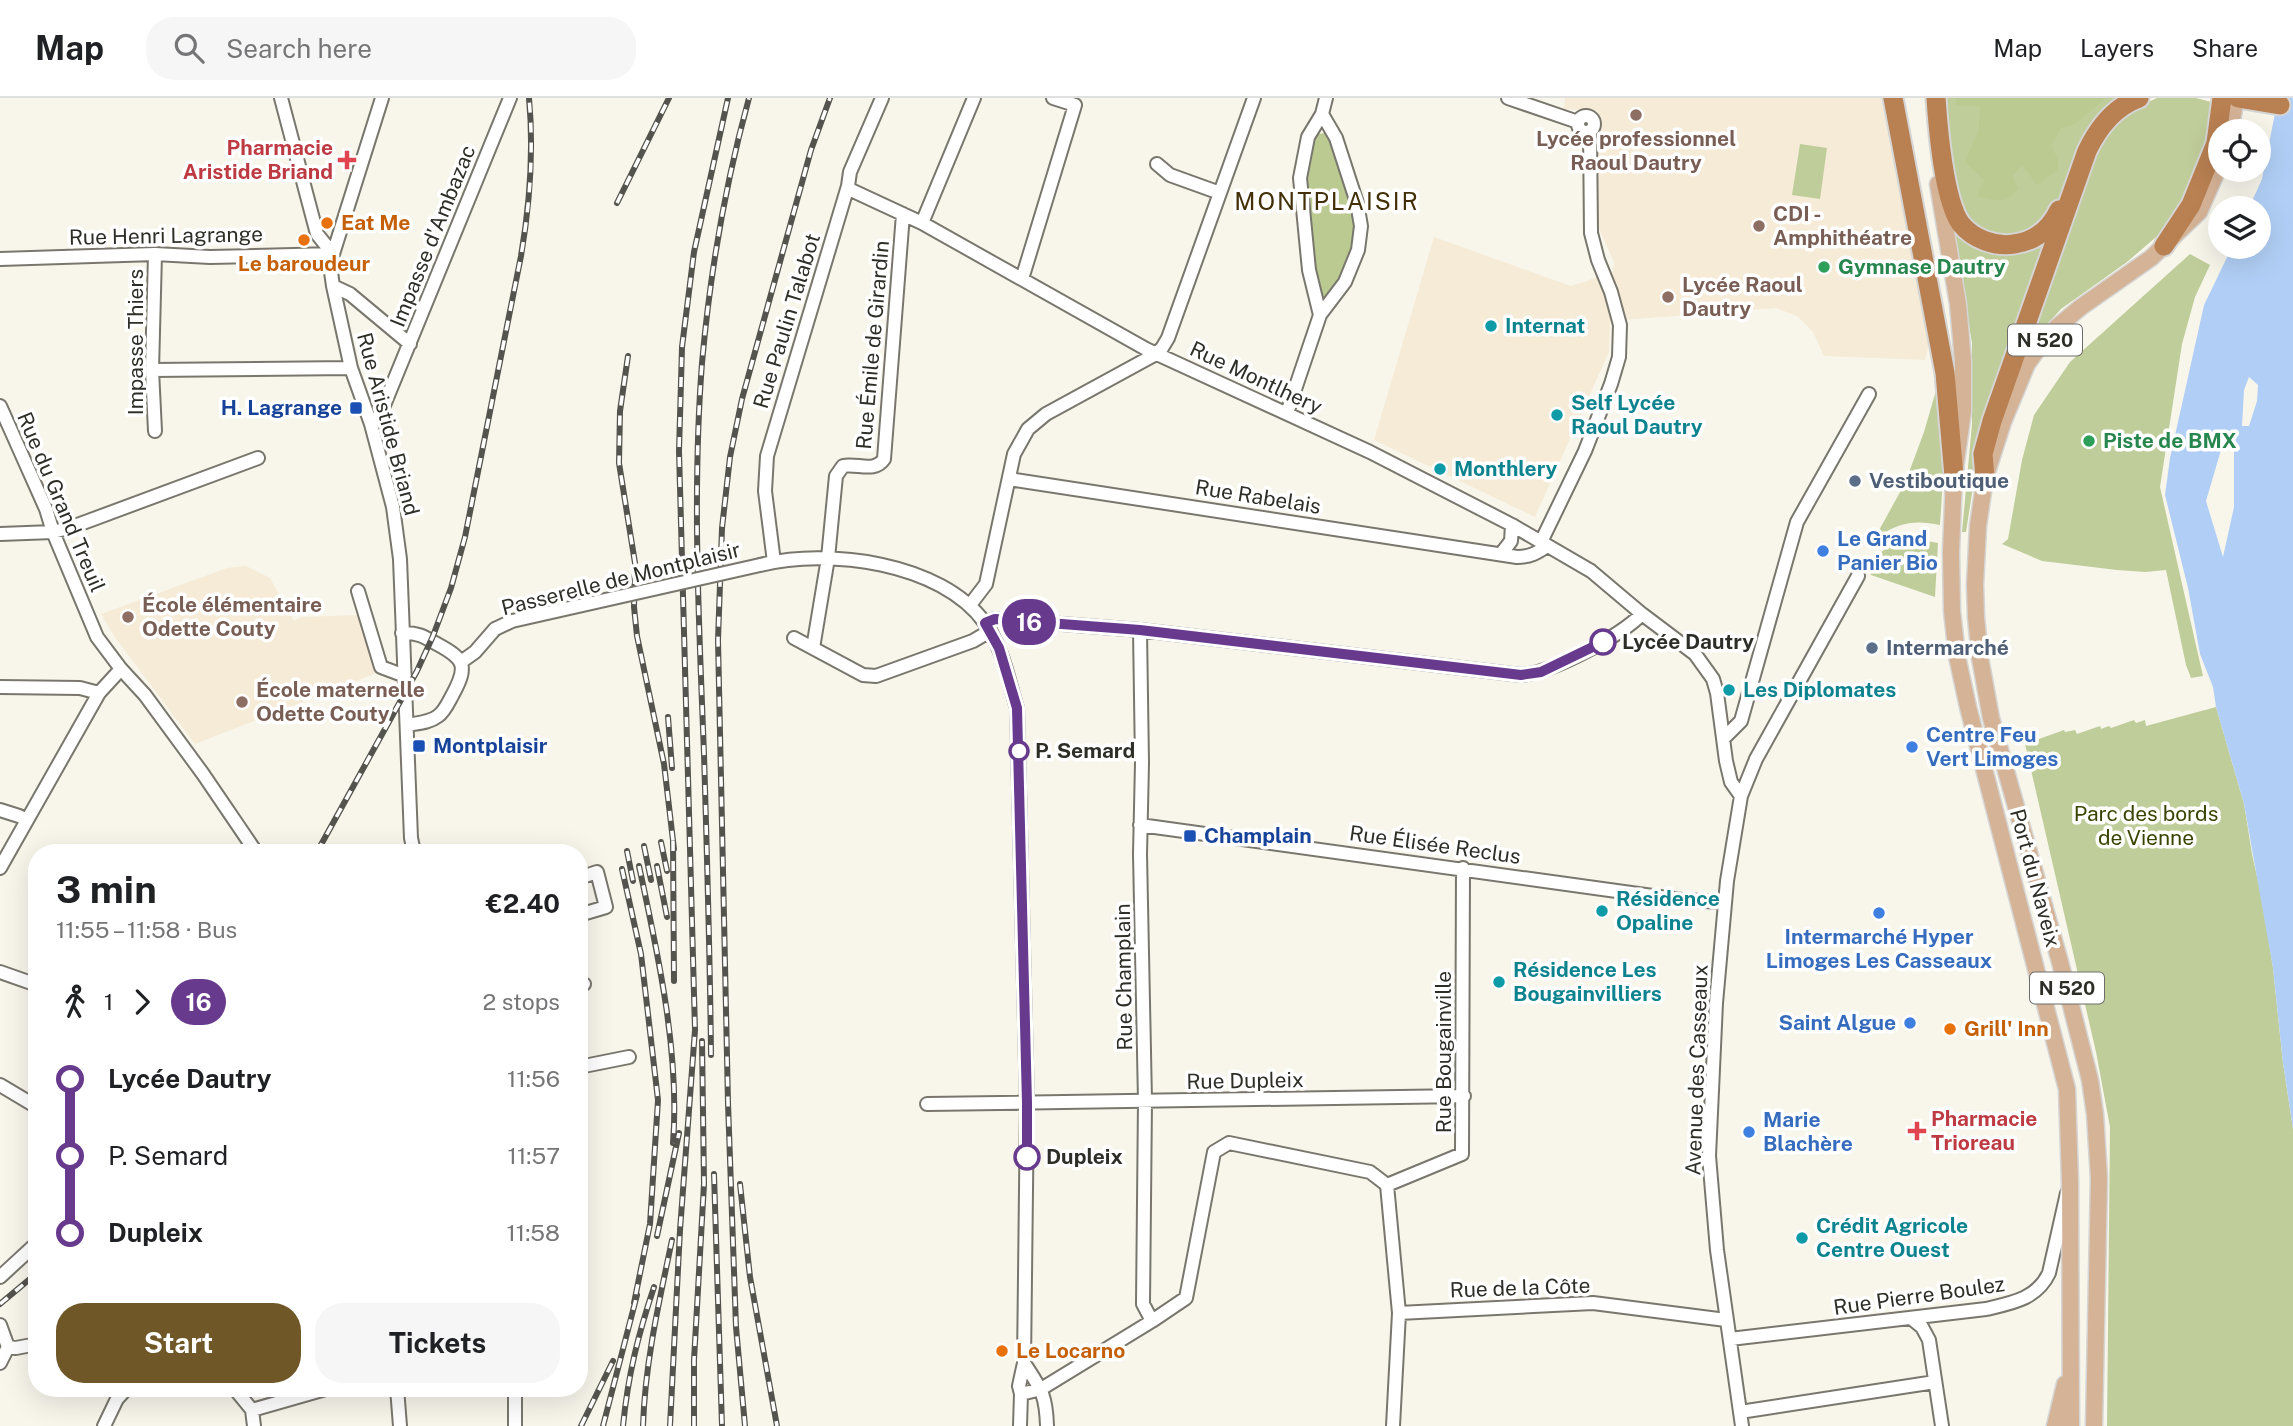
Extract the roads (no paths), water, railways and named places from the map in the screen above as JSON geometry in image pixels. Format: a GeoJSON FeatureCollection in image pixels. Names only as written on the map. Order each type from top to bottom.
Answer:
{"type":"FeatureCollection","features":[{"type":"Feature","properties":{"kind":"highway"},"geometry":{"type":"LineString","coordinates":[[1893,98],[1945,373],[1954,477]]}},
{"type":"Feature","properties":{"kind":"highway"},"geometry":{"type":"LineString","coordinates":[[1936,98],[1950,194],[1955,211],[1961,223],[1980,238],[1989,243],[2004,245],[2039,236],[2054,219],[2076,182]]}},
{"type":"Feature","properties":{"kind":"highway"},"geometry":{"type":"LineString","coordinates":[[1984,478],[1983,454],[1992,421],[2087,150],[2099,129],[2117,110],[2139,98]]}},
{"type":"Feature","properties":{"kind":"highway"},"geometry":{"type":"LineString","coordinates":[[2164,246],[2191,205],[2216,143],[2222,98]]}},
{"type":"Feature","properties":{"kind":"highway"},"geometry":{"type":"LineString","coordinates":[[2237,98],[2286,108]]}},
{"type":"Feature","properties":{"kind":"highway"},"geometry":{"type":"LineString","coordinates":[[2259,98],[2286,108]]}},
{"type":"Feature","properties":{"kind":"main road","name":"N 520"},"geometry":{"type":"LineString","coordinates":[[1929,98],[1933,153],[1958,304],[1963,361],[1963,411],[1954,477]]}},
{"type":"Feature","properties":{"kind":"main road"},"geometry":{"type":"LineString","coordinates":[[2233,119],[2237,98]]}},
{"type":"Feature","properties":{"kind":"main road"},"geometry":{"type":"LineString","coordinates":[[2164,246],[2199,212],[2212,182]]}},
{"type":"Feature","properties":{"kind":"main road","name":"N 520"},"geometry":{"type":"LineString","coordinates":[[1984,478],[2017,385],[2027,364],[2042,343],[2081,307],[2164,246]]}},
{"type":"Feature","properties":{"kind":"main road","name":"Port du Naveix"},"geometry":{"type":"LineString","coordinates":[[1954,477],[1951,552],[1952,611],[1957,656],[2067,1089],[2071,1426]]}},
{"type":"Feature","properties":{"kind":"main road","name":"Port du Naveix"},"geometry":{"type":"LineString","coordinates":[[1984,478],[1975,558],[1980,658],[1991,718],[2060,962],[2090,1080],[2095,1114],[2099,1178],[2094,1426]]}},
{"type":"Feature","properties":{"kind":"main road"},"geometry":{"type":"LineString","coordinates":[[2055,1426],[2071,1357]]}},
{"type":"Feature","properties":{"kind":"street"},"geometry":{"type":"LineString","coordinates":[[281,98],[317,233],[333,254]]}},
{"type":"Feature","properties":{"kind":"street","name":"Rue Aristide Briand"},"geometry":{"type":"LineString","coordinates":[[382,98],[333,254],[331,272],[351,368],[371,424],[393,507],[400,559],[412,844]]}},
{"type":"Feature","properties":{"kind":"street","name":"Impasse d'Ambazac"},"geometry":{"type":"LineString","coordinates":[[371,424],[380,415],[510,98]]}},
{"type":"Feature","properties":{"kind":"street","name":"Rue Paulin Talabot"},"geometry":{"type":"LineString","coordinates":[[774,562],[765,491],[767,456],[850,172],[882,98]]}},
{"type":"Feature","properties":{"kind":"street"},"geometry":{"type":"LineString","coordinates":[[922,223],[974,98]]}},
{"type":"Feature","properties":{"kind":"street"},"geometry":{"type":"LineString","coordinates":[[1022,279],[1075,105],[1053,98]]}},
{"type":"Feature","properties":{"kind":"street"},"geometry":{"type":"LineString","coordinates":[[970,605],[986,584],[1019,441],[1028,429],[1046,414],[1156,354],[1168,338],[1254,98]]}},
{"type":"Feature","properties":{"kind":"street"},"geometry":{"type":"LineString","coordinates":[[1320,315],[1309,270],[1300,178],[1308,137],[1322,114],[1326,98]]}},
{"type":"Feature","properties":{"kind":"street"},"geometry":{"type":"LineString","coordinates":[[1508,98],[1578,122],[1583,131],[1590,131],[1591,233],[1620,325],[1619,356],[1585,452],[1544,544]]}},
{"type":"Feature","properties":{"kind":"street"},"geometry":{"type":"LineString","coordinates":[[1287,413],[1320,315],[1345,282],[1358,250],[1361,226],[1357,203],[1336,138],[1322,114]]}},
{"type":"Feature","properties":{"kind":"street"},"geometry":{"type":"LineString","coordinates":[[1157,164],[1170,175],[1220,193]]}},
{"type":"Feature","properties":{"kind":"street","name":"Rue Montlhery"},"geometry":{"type":"LineString","coordinates":[[848,186],[851,190],[922,223],[1156,354],[1370,452],[1512,526],[1598,576],[1642,614],[1696,654],[1713,679],[1731,782],[1741,796]]}},
{"type":"Feature","properties":{"kind":"street","name":"Rue Émile de Girardin"},"geometry":{"type":"LineString","coordinates":[[813,648],[828,558],[838,470],[849,465],[872,467],[880,465],[884,459],[903,214]]}},
{"type":"Feature","properties":{"kind":"street","name":"Rue Henri Lagrange"},"geometry":{"type":"LineString","coordinates":[[0,259],[155,254],[210,257],[333,254]]}},
{"type":"Feature","properties":{"kind":"street","name":"Impasse Thiers"},"geometry":{"type":"LineString","coordinates":[[155,254],[152,370],[155,431]]}},
{"type":"Feature","properties":{"kind":"street"},"geometry":{"type":"LineString","coordinates":[[333,286],[350,294],[410,344]]}},
{"type":"Feature","properties":{"kind":"street"},"geometry":{"type":"LineString","coordinates":[[152,370],[351,368]]}},
{"type":"Feature","properties":{"kind":"street"},"geometry":{"type":"LineString","coordinates":[[1724,738],[1741,720],[1797,522],[1869,394]]}},
{"type":"Feature","properties":{"kind":"street","name":"Rue du Grand Treuil"},"geometry":{"type":"LineString","coordinates":[[0,406],[46,509],[53,533],[97,637],[145,695],[251,844]]}},
{"type":"Feature","properties":{"kind":"street"},"geometry":{"type":"LineString","coordinates":[[0,534],[53,533],[258,458]]}},
{"type":"Feature","properties":{"kind":"street","name":"Rue Rabelais"},"geometry":{"type":"LineString","coordinates":[[1009,479],[1501,554],[1527,557],[1538,553],[1544,544]]}},
{"type":"Feature","properties":{"kind":"street"},"geometry":{"type":"LineString","coordinates":[[1501,554],[1511,541],[1512,526]]}},
{"type":"Feature","properties":{"kind":"street","name":"Passerelle de Montplaisir"},"geometry":{"type":"LineString","coordinates":[[461,662],[475,652],[495,629],[512,621],[802,558],[857,561],[925,578],[947,588],[970,605],[988,627],[999,648],[1017,708],[1027,1103],[1024,1363],[1019,1386],[1020,1426]]}},
{"type":"Feature","properties":{"kind":"street","name":"Avenue des Casseaux"},"geometry":{"type":"LineString","coordinates":[[1742,1426],[1717,1250],[1709,1156],[1716,1003],[1727,881],[1741,796],[1756,759],[1858,576]]}},
{"type":"Feature","properties":{"kind":"street"},"geometry":{"type":"LineString","coordinates":[[359,591],[381,667],[405,676]]}},
{"type":"Feature","properties":{"kind":"street"},"geometry":{"type":"LineString","coordinates":[[794,638],[863,675],[876,676],[973,641],[995,619],[1140,630],[1521,675],[1541,672],[1601,643],[1633,623],[1642,614]]}},
{"type":"Feature","properties":{"kind":"street","name":"Rue Champlain"},"geometry":{"type":"LineString","coordinates":[[1140,630],[1145,1101],[1143,1304],[1152,1321]]}},
{"type":"Feature","properties":{"kind":"street"},"geometry":{"type":"LineString","coordinates":[[402,632],[415,632],[453,653],[461,662],[462,677],[438,717],[407,725]]}},
{"type":"Feature","properties":{"kind":"street"},"geometry":{"type":"LineString","coordinates":[[2,860],[99,693],[121,669]]}},
{"type":"Feature","properties":{"kind":"street"},"geometry":{"type":"LineString","coordinates":[[0,687],[80,688],[99,693]]}},
{"type":"Feature","properties":{"kind":"street"},"geometry":{"type":"LineString","coordinates":[[0,810],[27,820]]}},
{"type":"Feature","properties":{"kind":"street","name":"Rue Élisée Reclus"},"geometry":{"type":"LineString","coordinates":[[1140,825],[1662,897],[1725,902]]}},
{"type":"Feature","properties":{"kind":"street","name":"Rue Bougainville"},"geometry":{"type":"LineString","coordinates":[[1387,1185],[1462,1154],[1463,869]]}},
{"type":"Feature","properties":{"kind":"street"},"geometry":{"type":"LineString","coordinates":[[588,874],[597,872],[606,907],[588,912]]}},
{"type":"Feature","properties":{"kind":"street"},"geometry":{"type":"LineString","coordinates":[[0,972],[28,982]]}},
{"type":"Feature","properties":{"kind":"street"},"geometry":{"type":"LineString","coordinates":[[588,1066],[629,1057]]}},
{"type":"Feature","properties":{"kind":"street"},"geometry":{"type":"LineString","coordinates":[[0,1085],[28,1102]]}},
{"type":"Feature","properties":{"kind":"street","name":"Rue Dupleix"},"geometry":{"type":"LineString","coordinates":[[927,1104],[1464,1096]]}},
{"type":"Feature","properties":{"kind":"street"},"geometry":{"type":"LineString","coordinates":[[1021,1394],[1041,1390],[1186,1298],[1214,1152],[1229,1143],[1370,1172],[1387,1185],[1399,1312],[1392,1426]]}},
{"type":"Feature","properties":{"kind":"street","name":"Rue Pierre Boulez"},"geometry":{"type":"LineString","coordinates":[[1730,1339],[1986,1309],[2021,1301],[2043,1285],[2049,1273],[2070,1181]]}},
{"type":"Feature","properties":{"kind":"street"},"geometry":{"type":"LineString","coordinates":[[0,1277],[28,1251]]}},
{"type":"Feature","properties":{"kind":"street","name":"Rue de la Côte"},"geometry":{"type":"LineString","coordinates":[[1399,1312],[1593,1303],[1726,1320]]}},
{"type":"Feature","properties":{"kind":"street"},"geometry":{"type":"LineString","coordinates":[[1911,1318],[1922,1327],[1929,1340],[1942,1426]]}},
{"type":"Feature","properties":{"kind":"street"},"geometry":{"type":"LineString","coordinates":[[0,1325],[8,1347],[0,1363]]}},
{"type":"Feature","properties":{"kind":"street"},"geometry":{"type":"LineString","coordinates":[[8,1347],[28,1346]]}},
{"type":"Feature","properties":{"kind":"street"},"geometry":{"type":"LineString","coordinates":[[1024,1363],[1046,1403],[1047,1426]]}},
{"type":"Feature","properties":{"kind":"street"},"geometry":{"type":"LineString","coordinates":[[1740,1412],[1935,1382]]}},
{"type":"Feature","properties":{"kind":"street"},"geometry":{"type":"LineString","coordinates":[[104,1426],[119,1397]]}},
{"type":"Feature","properties":{"kind":"street"},"geometry":{"type":"LineString","coordinates":[[241,1397],[252,1410],[254,1426]]}},
{"type":"Feature","properties":{"kind":"street"},"geometry":{"type":"LineString","coordinates":[[252,1410],[298,1397]]}},
{"type":"Feature","properties":{"kind":"street"},"geometry":{"type":"LineString","coordinates":[[398,1397],[400,1426]]}},
{"type":"Feature","properties":{"kind":"street"},"geometry":{"type":"LineString","coordinates":[[515,1397],[515,1426]]}},
{"type":"Feature","properties":{"kind":"water"},"geometry":{"type":"Polygon","coordinates":[[[2278,98],[2293,98],[2293,1129],[2273,968],[2244,804],[2216,707],[2213,687],[2200,654],[2188,588],[2165,495],[2170,458],[2204,305],[2226,259],[2271,259],[2271,196],[2254,196],[2261,182],[2271,182],[2271,133],[2278,98]],[[2249,377],[2244,390],[2242,426],[2249,426],[2257,401],[2258,385],[2249,377]],[[2226,433],[2206,501],[2223,557],[2234,507],[2234,437],[2226,433]]]}},
{"type":"Feature","properties":{"kind":"railway"},"geometry":{"type":"LineString","coordinates":[[321,844],[417,671],[451,588],[465,537],[521,256],[530,177],[529,98]]}},
{"type":"Feature","properties":{"kind":"railway"},"geometry":{"type":"LineString","coordinates":[[617,203],[669,98]]}},
{"type":"Feature","properties":{"kind":"railway"},"geometry":{"type":"LineString","coordinates":[[670,1426],[680,1230],[695,1030],[679,451],[682,347],[694,252],[728,98]]}},
{"type":"Feature","properties":{"kind":"railway"},"geometry":{"type":"LineString","coordinates":[[711,1055],[697,558],[697,461],[702,363],[714,263],[726,196],[749,98]]}},
{"type":"Feature","properties":{"kind":"railway"},"geometry":{"type":"LineString","coordinates":[[745,1426],[736,1327],[728,1103],[718,640],[722,528],[730,457],[742,399],[811,150],[830,98]]}},
{"type":"Feature","properties":{"kind":"railway"},"geometry":{"type":"LineString","coordinates":[[628,356],[620,411],[619,463],[635,563],[634,607],[637,636],[664,764],[674,849]]}},
{"type":"Feature","properties":{"kind":"railway"},"geometry":{"type":"LineString","coordinates":[[668,717],[672,768]]}},
{"type":"Feature","properties":{"kind":"railway"},"geometry":{"type":"LineString","coordinates":[[673,841],[674,981]]}},
{"type":"Feature","properties":{"kind":"railway"},"geometry":{"type":"LineString","coordinates":[[661,842],[667,871]]}},
{"type":"Feature","properties":{"kind":"railway"},"geometry":{"type":"LineString","coordinates":[[644,846],[651,880]]}},
{"type":"Feature","properties":{"kind":"railway"},"geometry":{"type":"LineString","coordinates":[[627,851],[633,881]]}},
{"type":"Feature","properties":{"kind":"railway"},"geometry":{"type":"LineString","coordinates":[[639,866],[666,1004],[673,1075],[673,1143]]}},
{"type":"Feature","properties":{"kind":"railway"},"geometry":{"type":"LineString","coordinates":[[657,866],[667,917]]}},
{"type":"Feature","properties":{"kind":"railway"},"geometry":{"type":"LineString","coordinates":[[622,869],[641,954],[658,1100],[650,1224],[634,1303]]}},
{"type":"Feature","properties":{"kind":"railway"},"geometry":{"type":"LineString","coordinates":[[694,1426],[694,1360],[704,1184],[702,1041]]}},
{"type":"Feature","properties":{"kind":"railway"},"geometry":{"type":"LineString","coordinates":[[657,1236],[679,1133]]}},
{"type":"Feature","properties":{"kind":"railway"},"geometry":{"type":"LineString","coordinates":[[714,1174],[722,1426]]}},
{"type":"Feature","properties":{"kind":"railway"},"geometry":{"type":"LineString","coordinates":[[740,1184],[750,1277],[777,1426]]}},
{"type":"Feature","properties":{"kind":"railway"},"geometry":{"type":"LineString","coordinates":[[643,1426],[650,1356],[672,1240]]}},
{"type":"Feature","properties":{"kind":"railway"},"geometry":{"type":"LineString","coordinates":[[0,1304],[28,1281]]}},
{"type":"Feature","properties":{"kind":"railway"},"geometry":{"type":"LineString","coordinates":[[623,1426],[634,1355],[654,1287]]}},
{"type":"Feature","properties":{"kind":"railway"},"geometry":{"type":"LineString","coordinates":[[603,1426],[637,1295]]}},
{"type":"Feature","properties":{"kind":"railway"},"geometry":{"type":"LineString","coordinates":[[581,1426],[613,1361]]}},
{"type":"Feature","properties":{"kind":"place","name":"Lycée professionnel Raoul Dautry"},"geometry":{"type":"Point","coordinates":[1636,115]}},
{"type":"Feature","properties":{"kind":"place","name":"Pharmacie Aristide Briand"},"geometry":{"type":"Point","coordinates":[347,160]}},
{"type":"Feature","properties":{"kind":"place","name":"Eat Me"},"geometry":{"type":"Point","coordinates":[327,223]}},
{"type":"Feature","properties":{"kind":"place","name":"CDI - Amphithéatre"},"geometry":{"type":"Point","coordinates":[1759,226]}},
{"type":"Feature","properties":{"kind":"place","name":"Le baroudeur"},"geometry":{"type":"Point","coordinates":[304,240]}},
{"type":"Feature","properties":{"kind":"place","name":"Gymnase Dautry"},"geometry":{"type":"Point","coordinates":[1824,267]}},
{"type":"Feature","properties":{"kind":"place","name":"Lycée Raoul Dautry"},"geometry":{"type":"Point","coordinates":[1668,297]}},
{"type":"Feature","properties":{"kind":"place","name":"Internat"},"geometry":{"type":"Point","coordinates":[1491,326]}},
{"type":"Feature","properties":{"kind":"place","name":"H. Lagrange"},"geometry":{"type":"Point","coordinates":[356,408]}},
{"type":"Feature","properties":{"kind":"place","name":"Self Lycée Raoul Dautry"},"geometry":{"type":"Point","coordinates":[1557,415]}},
{"type":"Feature","properties":{"kind":"place","name":"Piste de BMX"},"geometry":{"type":"Point","coordinates":[2089,441]}},
{"type":"Feature","properties":{"kind":"place","name":"Monthlery"},"geometry":{"type":"Point","coordinates":[1440,469]}},
{"type":"Feature","properties":{"kind":"place","name":"Vestiboutique"},"geometry":{"type":"Point","coordinates":[1855,481]}},
{"type":"Feature","properties":{"kind":"place","name":"Le Grand Panier Bio"},"geometry":{"type":"Point","coordinates":[1823,551]}},
{"type":"Feature","properties":{"kind":"place","name":"École élémentaire Odette Couty"},"geometry":{"type":"Point","coordinates":[128,617]}},
{"type":"Feature","properties":{"kind":"place","name":"Lycée Dautry"},"geometry":{"type":"Point","coordinates":[1603,642]}},
{"type":"Feature","properties":{"kind":"place","name":"Intermarché"},"geometry":{"type":"Point","coordinates":[1872,648]}},
{"type":"Feature","properties":{"kind":"place","name":"Les Diplomates"},"geometry":{"type":"Point","coordinates":[1729,690]}},
{"type":"Feature","properties":{"kind":"place","name":"École maternelle Odette Couty"},"geometry":{"type":"Point","coordinates":[242,702]}},
{"type":"Feature","properties":{"kind":"place","name":"Montplaisir"},"geometry":{"type":"Point","coordinates":[419,746]}},
{"type":"Feature","properties":{"kind":"place","name":"Centre Feu Vert Limoges"},"geometry":{"type":"Point","coordinates":[1912,747]}},
{"type":"Feature","properties":{"kind":"place","name":"P. Semard"},"geometry":{"type":"Point","coordinates":[1019,751]}},
{"type":"Feature","properties":{"kind":"place","name":"Champlain"},"geometry":{"type":"Point","coordinates":[1190,836]}},
{"type":"Feature","properties":{"kind":"place","name":"Résidence Opaline"},"geometry":{"type":"Point","coordinates":[1602,911]}},
{"type":"Feature","properties":{"kind":"place","name":"Intermarché Hyper Limoges Les Casseaux"},"geometry":{"type":"Point","coordinates":[1879,913]}},
{"type":"Feature","properties":{"kind":"place","name":"Résidence Les Bougainvilliers"},"geometry":{"type":"Point","coordinates":[1499,982]}},
{"type":"Feature","properties":{"kind":"place","name":"Saint Algue"},"geometry":{"type":"Point","coordinates":[1910,1023]}},
{"type":"Feature","properties":{"kind":"place","name":"Grill' Inn"},"geometry":{"type":"Point","coordinates":[1950,1029]}},
{"type":"Feature","properties":{"kind":"place","name":"Pharmacie Trioreau"},"geometry":{"type":"Point","coordinates":[1917,1131]}},
{"type":"Feature","properties":{"kind":"place","name":"Marie Blachère"},"geometry":{"type":"Point","coordinates":[1749,1132]}},
{"type":"Feature","properties":{"kind":"place","name":"Dupleix"},"geometry":{"type":"Point","coordinates":[1027,1157]}},
{"type":"Feature","properties":{"kind":"place","name":"Crédit Agricole Centre Ouest"},"geometry":{"type":"Point","coordinates":[1802,1238]}},
{"type":"Feature","properties":{"kind":"place","name":"Le Locarno"},"geometry":{"type":"Point","coordinates":[1002,1351]}},
{"type":"Feature","properties":{"kind":"district","name":"MONTPLAISIR"},"geometry":{"type":"Point","coordinates":[1327,202]}},
{"type":"Feature","properties":{"kind":"park label","name":"Parc des bords de Vienne"},"geometry":{"type":"Point","coordinates":[2146,826]}}]}
